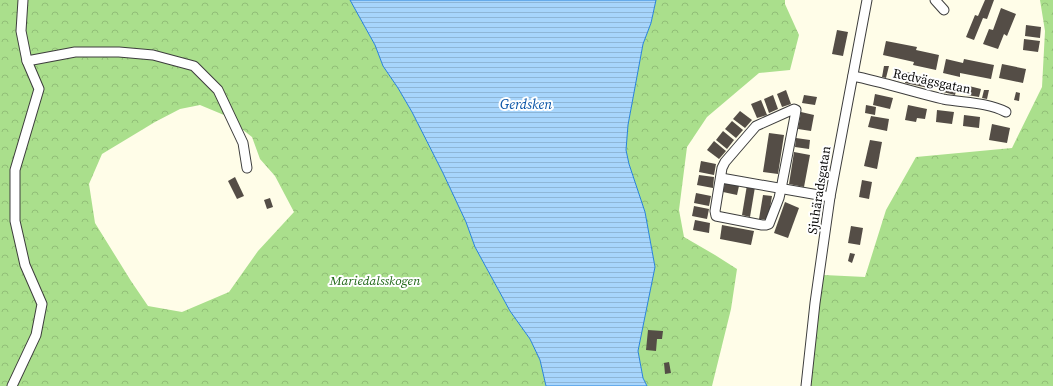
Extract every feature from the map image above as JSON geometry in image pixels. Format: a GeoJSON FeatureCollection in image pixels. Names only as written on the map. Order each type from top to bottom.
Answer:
{"type":"FeatureCollection","features":[{"type":"Feature","properties":{"kind":"street"},"geometry":{"type":"LineString","coordinates":[[12,386],[36,335],[42,304],[25,265],[15,221],[15,170],[39,89],[27,61],[21,31],[23,0]]}},
{"type":"Feature","properties":{"kind":"street","name":"Sjuhäradsgatan"},"geometry":{"type":"LineString","coordinates":[[806,386],[815,303],[830,197],[867,0]]}},
{"type":"Feature","properties":{"kind":"street"},"geometry":{"type":"LineString","coordinates":[[935,0],[944,10]]}},
{"type":"Feature","properties":{"kind":"street"},"geometry":{"type":"LineString","coordinates":[[27,61],[75,52],[119,52],[153,55],[194,66],[218,90],[243,144],[247,168]]}},
{"type":"Feature","properties":{"kind":"street","name":"Redvägsgatan"},"geometry":{"type":"LineString","coordinates":[[853,76],[946,100],[988,105],[1006,112]]}},
{"type":"Feature","properties":{"kind":"street"},"geometry":{"type":"LineString","coordinates":[[794,109],[796,110],[779,198],[769,224],[766,226],[716,216],[715,211],[721,178],[722,168],[725,162],[756,126],[794,109]]}},
{"type":"Feature","properties":{"kind":"street"},"geometry":{"type":"LineString","coordinates":[[721,178],[830,197]]}},
{"type":"Feature","properties":{"kind":"green space","name":"Mariedalsskogen"},"geometry":{"type":"Polygon","coordinates":[[[0,0],[350,0],[375,45],[383,66],[412,112],[443,173],[466,222],[475,247],[510,311],[530,339],[540,360],[546,386],[0,386],[0,0]],[[200,105],[180,109],[155,122],[102,154],[89,184],[95,223],[148,306],[182,312],[229,292],[258,251],[294,212],[275,176],[260,159],[252,137],[224,115],[200,105]]]}},
{"type":"Feature","properties":{"kind":"green space"},"geometry":{"type":"Polygon","coordinates":[[[656,0],[785,0],[785,4],[799,35],[790,70],[759,73],[707,117],[687,147],[679,210],[684,237],[737,269],[731,309],[712,386],[647,386],[643,378],[638,351],[655,267],[645,212],[629,164],[626,150],[628,125],[643,44],[651,23],[656,0]]]}},
{"type":"Feature","properties":{"kind":"green space"},"geometry":{"type":"Polygon","coordinates":[[[1040,0],[1053,0],[1053,386],[811,386],[821,284],[824,275],[865,277],[886,210],[916,157],[1012,148],[1042,87],[1045,31],[1040,0]]]}},
{"type":"Feature","properties":{"kind":"water","name":"Gerdsken"},"geometry":{"type":"Polygon","coordinates":[[[350,0],[656,0],[651,23],[643,44],[628,125],[626,150],[629,164],[645,212],[655,267],[638,351],[643,378],[647,386],[546,386],[540,360],[530,339],[510,311],[475,247],[466,222],[443,173],[412,112],[383,66],[375,45],[350,0]]]}},
{"type":"Feature","properties":{"kind":"building"},"geometry":{"type":"Polygon","coordinates":[[[985,0],[994,0],[987,19],[983,18],[974,40],[966,37],[975,15],[978,16],[985,0]]]}},
{"type":"Feature","properties":{"kind":"building"},"geometry":{"type":"Polygon","coordinates":[[[1001,8],[1016,14],[1007,36],[1004,34],[998,49],[983,44],[989,29],[993,30],[1001,8]]]}},
{"type":"Feature","properties":{"kind":"building"},"geometry":{"type":"Polygon","coordinates":[[[1026,25],[1041,27],[1040,38],[1025,36],[1026,25]]]}},
{"type":"Feature","properties":{"kind":"building"},"geometry":{"type":"Polygon","coordinates":[[[837,30],[848,32],[843,56],[832,54],[837,30]]]}},
{"type":"Feature","properties":{"kind":"building"},"geometry":{"type":"Polygon","coordinates":[[[1024,39],[1040,41],[1038,52],[1023,50],[1024,39]]]}},
{"type":"Feature","properties":{"kind":"building"},"geometry":{"type":"Polygon","coordinates":[[[886,41],[917,47],[916,50],[939,55],[936,70],[913,65],[914,62],[883,55],[886,41]]]}},
{"type":"Feature","properties":{"kind":"building"},"geometry":{"type":"Polygon","coordinates":[[[946,59],[963,63],[964,59],[994,65],[991,79],[960,73],[960,77],[943,73],[946,59]]]}},
{"type":"Feature","properties":{"kind":"building"},"geometry":{"type":"Polygon","coordinates":[[[1002,64],[1026,69],[1023,83],[999,78],[1002,64]]]}},
{"type":"Feature","properties":{"kind":"building"},"geometry":{"type":"Polygon","coordinates":[[[884,66],[889,66],[886,78],[882,77],[884,66]]]}},
{"type":"Feature","properties":{"kind":"building"},"geometry":{"type":"Polygon","coordinates":[[[899,71],[904,72],[902,81],[897,80],[899,71]]]}},
{"type":"Feature","properties":{"kind":"building"},"geometry":{"type":"Polygon","coordinates":[[[907,72],[913,74],[913,76],[934,80],[933,89],[905,83],[907,72]]]}},
{"type":"Feature","properties":{"kind":"building"},"geometry":{"type":"Polygon","coordinates":[[[945,84],[957,87],[955,95],[943,92],[945,84]]]}},
{"type":"Feature","properties":{"kind":"building"},"geometry":{"type":"Polygon","coordinates":[[[969,86],[981,89],[979,97],[967,95],[969,86]]]}},
{"type":"Feature","properties":{"kind":"building"},"geometry":{"type":"Polygon","coordinates":[[[786,90],[791,104],[782,107],[777,94],[786,90]]]}},
{"type":"Feature","properties":{"kind":"building"},"geometry":{"type":"Polygon","coordinates":[[[984,90],[989,90],[987,99],[982,98],[984,90]]]}},
{"type":"Feature","properties":{"kind":"building"},"geometry":{"type":"Polygon","coordinates":[[[1016,92],[1020,93],[1019,101],[1014,100],[1016,92]]]}},
{"type":"Feature","properties":{"kind":"building"},"geometry":{"type":"Polygon","coordinates":[[[875,94],[893,98],[890,109],[873,105],[875,94]]]}},
{"type":"Feature","properties":{"kind":"building"},"geometry":{"type":"Polygon","coordinates":[[[773,95],[778,109],[769,113],[764,99],[773,95]]]}},
{"type":"Feature","properties":{"kind":"building"},"geometry":{"type":"Polygon","coordinates":[[[804,95],[817,97],[815,105],[802,103],[804,95]]]}},
{"type":"Feature","properties":{"kind":"building"},"geometry":{"type":"Polygon","coordinates":[[[761,100],[767,115],[757,118],[751,104],[761,100]]]}},
{"type":"Feature","properties":{"kind":"building"},"geometry":{"type":"Polygon","coordinates":[[[866,105],[876,107],[875,115],[865,113],[866,105]]]}},
{"type":"Feature","properties":{"kind":"building"},"geometry":{"type":"Polygon","coordinates":[[[908,105],[927,109],[925,119],[917,118],[916,122],[905,120],[908,105]]]}},
{"type":"Feature","properties":{"kind":"building"},"geometry":{"type":"Polygon","coordinates":[[[937,110],[954,112],[952,124],[936,122],[937,110]]]}},
{"type":"Feature","properties":{"kind":"building"},"geometry":{"type":"Polygon","coordinates":[[[740,111],[752,120],[745,128],[733,119],[740,111]]]}},
{"type":"Feature","properties":{"kind":"building"},"geometry":{"type":"Polygon","coordinates":[[[801,112],[814,115],[811,131],[798,129],[801,112]]]}},
{"type":"Feature","properties":{"kind":"building"},"geometry":{"type":"Polygon","coordinates":[[[964,115],[980,117],[979,128],[963,126],[964,115]]]}},
{"type":"Feature","properties":{"kind":"building"},"geometry":{"type":"Polygon","coordinates":[[[871,116],[889,119],[887,131],[868,127],[871,116]]]}},
{"type":"Feature","properties":{"kind":"building"},"geometry":{"type":"Polygon","coordinates":[[[732,121],[743,130],[736,138],[725,129],[732,121]]]}},
{"type":"Feature","properties":{"kind":"building"},"geometry":{"type":"Polygon","coordinates":[[[992,124],[1010,128],[1007,143],[989,140],[992,124]]]}},
{"type":"Feature","properties":{"kind":"building"},"geometry":{"type":"Polygon","coordinates":[[[723,131],[734,140],[727,149],[716,140],[723,131]]]}},
{"type":"Feature","properties":{"kind":"building"},"geometry":{"type":"Polygon","coordinates":[[[769,133],[784,135],[778,174],[763,172],[769,133]]]}},
{"type":"Feature","properties":{"kind":"building"},"geometry":{"type":"Polygon","coordinates":[[[796,138],[810,140],[809,149],[795,147],[796,138]]]}},
{"type":"Feature","properties":{"kind":"building"},"geometry":{"type":"Polygon","coordinates":[[[870,140],[882,142],[877,169],[864,166],[870,140]]]}},
{"type":"Feature","properties":{"kind":"building"},"geometry":{"type":"Polygon","coordinates":[[[714,141],[726,151],[719,159],[707,150],[714,141]]]}},
{"type":"Feature","properties":{"kind":"building"},"geometry":{"type":"Polygon","coordinates":[[[794,152],[810,155],[804,187],[789,184],[794,152]]]}},
{"type":"Feature","properties":{"kind":"building"},"geometry":{"type":"Polygon","coordinates":[[[701,161],[716,164],[714,175],[699,172],[701,161]]]}},
{"type":"Feature","properties":{"kind":"building"},"geometry":{"type":"Polygon","coordinates":[[[699,175],[714,177],[713,188],[697,185],[699,175]]]}},
{"type":"Feature","properties":{"kind":"building"},"geometry":{"type":"Polygon","coordinates":[[[235,177],[244,196],[237,199],[228,181],[235,177]]]}},
{"type":"Feature","properties":{"kind":"building"},"geometry":{"type":"Polygon","coordinates":[[[862,180],[872,182],[869,199],[859,197],[862,180]]]}},
{"type":"Feature","properties":{"kind":"building"},"geometry":{"type":"Polygon","coordinates":[[[725,183],[739,186],[737,195],[723,192],[725,183]]]}},
{"type":"Feature","properties":{"kind":"building"},"geometry":{"type":"Polygon","coordinates":[[[747,185],[755,187],[750,217],[742,215],[747,185]]]}},
{"type":"Feature","properties":{"kind":"building"},"geometry":{"type":"Polygon","coordinates":[[[696,193],[711,196],[709,206],[694,203],[696,193]]]}},
{"type":"Feature","properties":{"kind":"building"},"geometry":{"type":"Polygon","coordinates":[[[763,195],[772,196],[768,220],[759,219],[763,195]]]}},
{"type":"Feature","properties":{"kind":"building"},"geometry":{"type":"Polygon","coordinates":[[[270,198],[273,207],[267,209],[264,200],[270,198]]]}},
{"type":"Feature","properties":{"kind":"building"},"geometry":{"type":"Polygon","coordinates":[[[785,202],[799,208],[788,238],[774,233],[785,202]]]}},
{"type":"Feature","properties":{"kind":"building"},"geometry":{"type":"Polygon","coordinates":[[[694,206],[709,209],[707,219],[692,216],[694,206]]]}},
{"type":"Feature","properties":{"kind":"building"},"geometry":{"type":"Polygon","coordinates":[[[695,220],[710,223],[709,233],[693,230],[695,220]]]}},
{"type":"Feature","properties":{"kind":"building"},"geometry":{"type":"Polygon","coordinates":[[[722,225],[754,231],[751,245],[720,239],[722,225]]]}},
{"type":"Feature","properties":{"kind":"building"},"geometry":{"type":"Polygon","coordinates":[[[851,226],[863,228],[860,245],[848,243],[851,226]]]}},
{"type":"Feature","properties":{"kind":"building"},"geometry":{"type":"Polygon","coordinates":[[[850,253],[855,254],[852,263],[848,261],[850,253]]]}},
{"type":"Feature","properties":{"kind":"building"},"geometry":{"type":"Polygon","coordinates":[[[648,330],[663,331],[662,339],[657,339],[656,351],[646,350],[648,330]]]}},
{"type":"Feature","properties":{"kind":"building"},"geometry":{"type":"Polygon","coordinates":[[[669,362],[671,373],[665,374],[664,363],[669,362]]]}}]}
